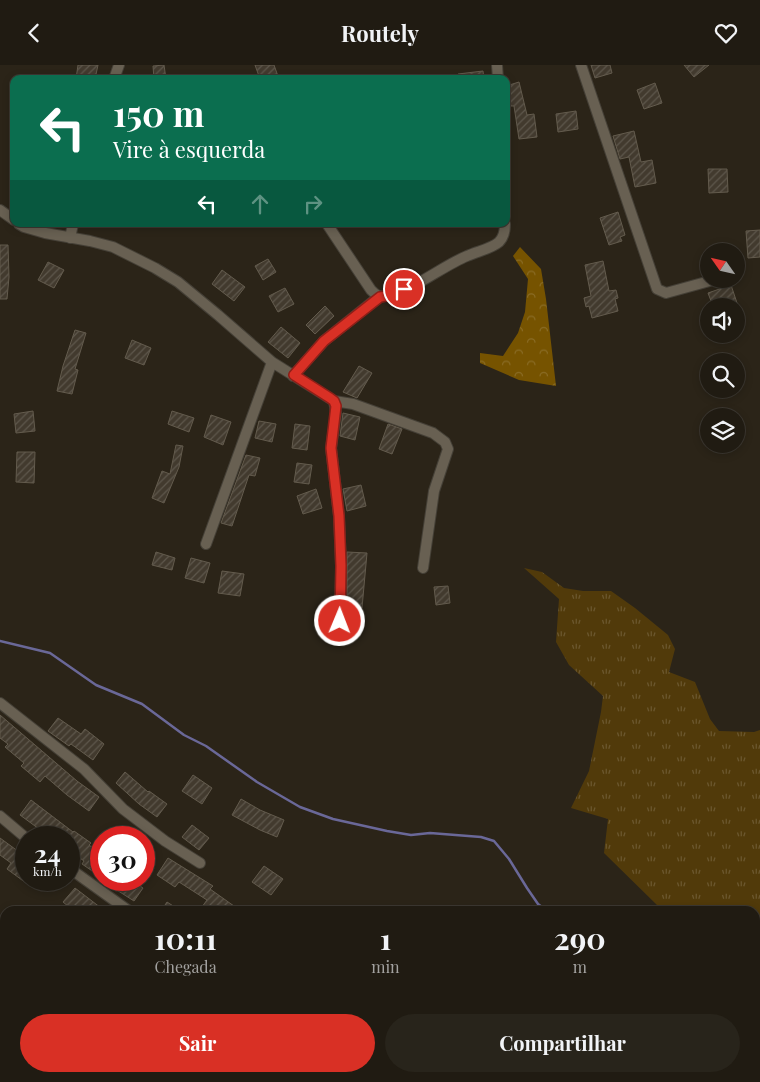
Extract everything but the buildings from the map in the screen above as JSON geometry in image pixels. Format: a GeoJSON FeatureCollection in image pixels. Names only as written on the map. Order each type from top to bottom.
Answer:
{"type":"FeatureCollection","features":[{"type":"Feature","properties":{"kind":"street"},"geometry":{"type":"LineString","coordinates":[[581,65],[657,289],[666,293],[700,284]]}},
{"type":"Feature","properties":{"kind":"street"},"geometry":{"type":"LineString","coordinates":[[0,210],[10,218]]}},
{"type":"Feature","properties":{"kind":"street"},"geometry":{"type":"LineString","coordinates":[[24,227],[113,247],[155,267],[178,282],[272,362],[334,401],[353,404],[440,436],[448,449],[434,491],[423,569]]}},
{"type":"Feature","properties":{"kind":"street"},"geometry":{"type":"LineString","coordinates":[[70,238],[73,227]]}},
{"type":"Feature","properties":{"kind":"street"},"geometry":{"type":"LineString","coordinates":[[329,227],[371,290],[380,297]]}},
{"type":"Feature","properties":{"kind":"street"},"geometry":{"type":"LineString","coordinates":[[294,375],[324,341],[380,297],[404,289],[450,264],[492,247],[504,235],[505,227]]}},
{"type":"Feature","properties":{"kind":"street"},"geometry":{"type":"LineString","coordinates":[[206,543],[272,362]]}},
{"type":"Feature","properties":{"kind":"street"},"geometry":{"type":"LineString","coordinates":[[334,401],[336,413],[331,448],[339,516],[341,566],[340,621]]}},
{"type":"Feature","properties":{"kind":"street"},"geometry":{"type":"LineString","coordinates":[[0,703],[84,769],[123,809],[150,830],[200,863]]}},
{"type":"Feature","properties":{"kind":"street"},"geometry":{"type":"LineString","coordinates":[[0,816],[15,829]]}},
{"type":"Feature","properties":{"kind":"street"},"geometry":{"type":"LineString","coordinates":[[80,876],[122,906]]}},
{"type":"Feature","properties":{"kind":"green space"},"geometry":{"type":"Polygon","coordinates":[[[520,247],[541,269],[556,386],[519,380],[480,363],[480,353],[503,356],[518,333],[525,312],[528,279],[513,256],[520,247]]]}},
{"type":"Feature","properties":{"kind":"green space"},"geometry":{"type":"Polygon","coordinates":[[[524,568],[542,572],[564,588],[583,591],[611,591],[668,635],[675,649],[669,672],[695,682],[710,719],[719,731],[754,732],[760,730],[760,906],[657,905],[604,853],[608,819],[571,808],[589,771],[603,696],[569,665],[556,642],[559,599],[524,568]]]}},
{"type":"Feature","properties":{"kind":"waterway"},"geometry":{"type":"LineString","coordinates":[[0,641],[50,653],[96,685],[142,704],[184,735],[206,746],[257,782],[300,807],[333,819],[387,831],[411,835],[430,833],[481,837],[494,841],[509,859],[541,906]]}},
{"type":"Feature","properties":{"kind":"route"},"geometry":{"type":"LineString","coordinates":[[340,621],[341,566],[339,516],[331,448],[336,406],[330,398],[294,375],[314,350],[380,297],[404,289]]}}]}
